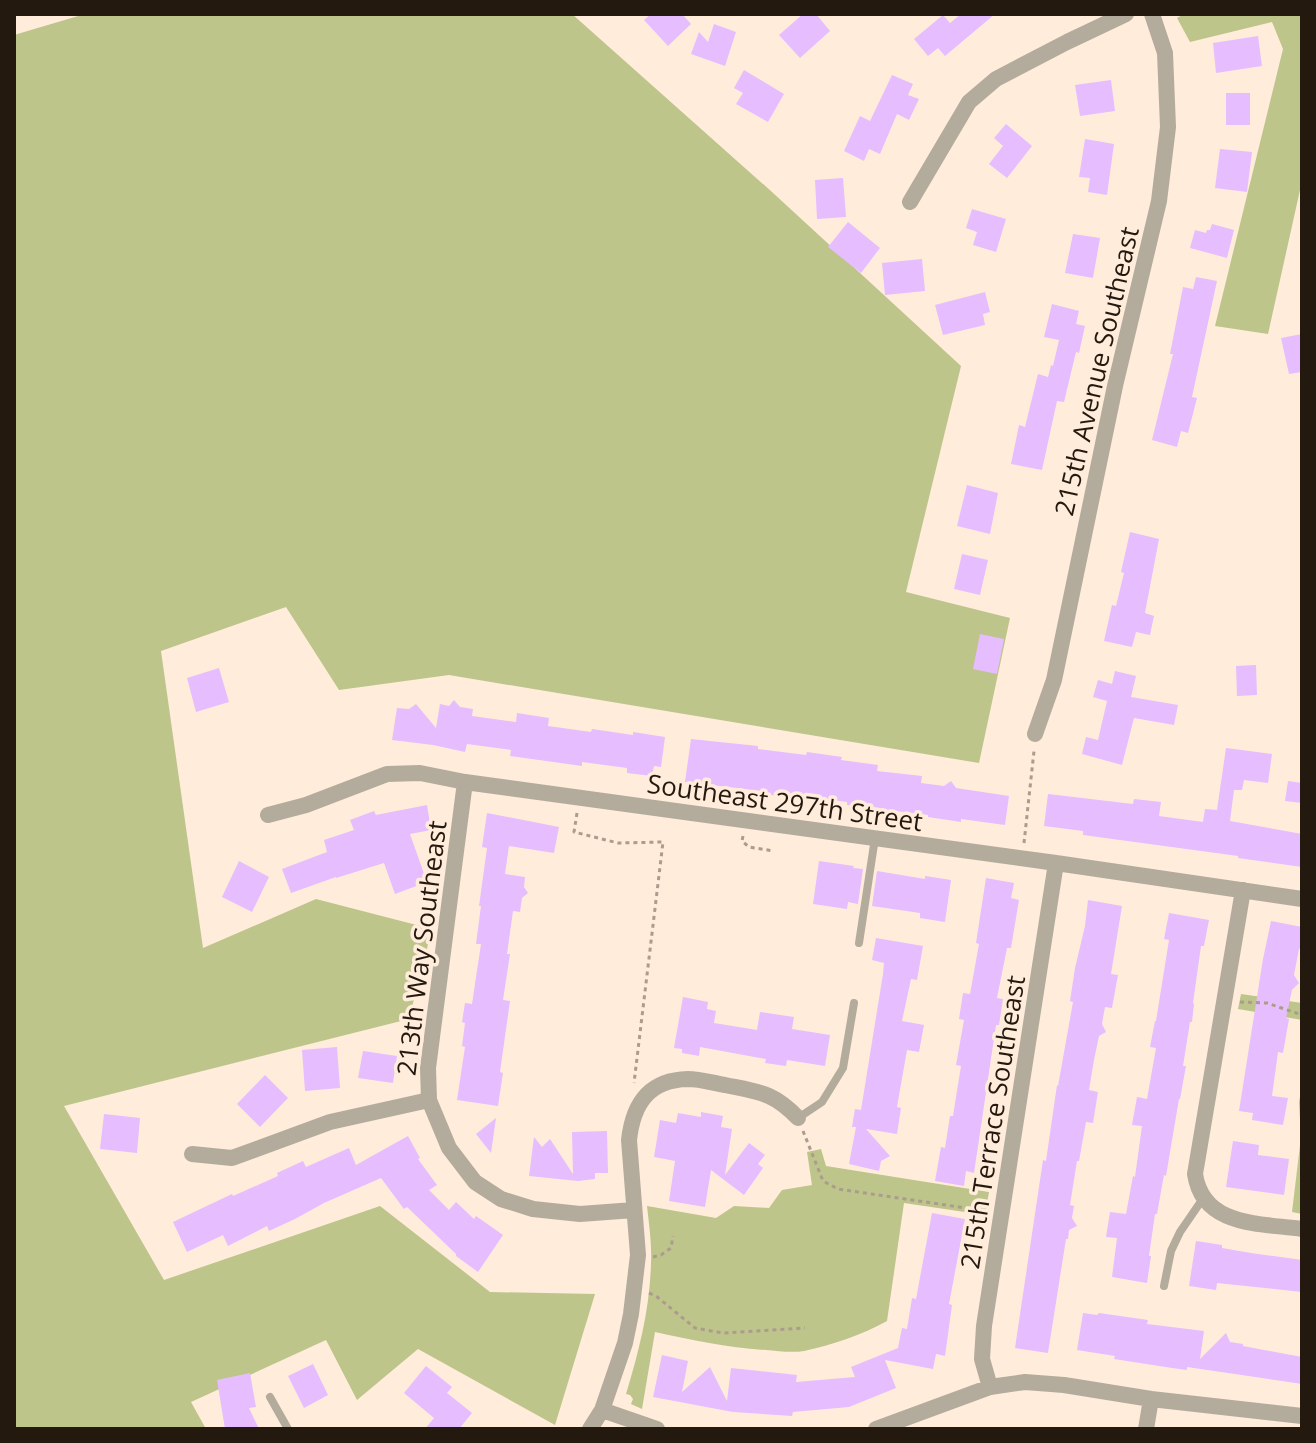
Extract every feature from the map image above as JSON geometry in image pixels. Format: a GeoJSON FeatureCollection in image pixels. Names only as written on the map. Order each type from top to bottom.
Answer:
{"type":"FeatureCollection","features":[{"type":"Feature","properties":{"kind":"street"},"geometry":{"type":"LineString","coordinates":[[910,202],[969,102],[996,79],[1126,14]]}},
{"type":"Feature","properties":{"kind":"street","name":"215th Avenue Southeast"},"geometry":{"type":"LineString","coordinates":[[1035,734],[1054,680],[1115,386],[1159,201],[1168,127],[1165,53],[1152,14]]}},
{"type":"Feature","properties":{"kind":"street","name":"Southeast 297th Street"},"geometry":{"type":"LineString","coordinates":[[268,815],[306,805],[387,774],[420,773],[465,782],[1302,899]]}},
{"type":"Feature","properties":{"kind":"street","name":"213th Way Southeast"},"geometry":{"type":"LineString","coordinates":[[465,782],[428,1068],[429,1100],[449,1148],[475,1182],[501,1199],[533,1209],[580,1214],[634,1210]]}},
{"type":"Feature","properties":{"kind":"street","name":"215th Terrace Southeast"},"geometry":{"type":"LineString","coordinates":[[990,1387],[982,1359],[984,1326],[1056,863]]}},
{"type":"Feature","properties":{"kind":"street"},"geometry":{"type":"LineString","coordinates":[[1243,890],[1195,1174],[1197,1186],[1212,1209],[1236,1219],[1302,1229]]}},
{"type":"Feature","properties":{"kind":"street"},"geometry":{"type":"LineString","coordinates":[[590,1429],[602,1410],[625,1343],[635,1287],[637,1261],[629,1140],[631,1122],[642,1099],[663,1084],[690,1079],[772,1096],[798,1118]]}},
{"type":"Feature","properties":{"kind":"street"},"geometry":{"type":"LineString","coordinates":[[192,1154],[232,1158],[330,1122],[429,1100]]}},
{"type":"Feature","properties":{"kind":"street"},"geometry":{"type":"LineString","coordinates":[[876,1429],[990,1387],[1025,1382],[1302,1416]]}},
{"type":"Feature","properties":{"kind":"street"},"geometry":{"type":"LineString","coordinates":[[1146,1429],[1151,1399]]}},
{"type":"Feature","properties":{"kind":"street"},"geometry":{"type":"LineString","coordinates":[[602,1410],[657,1429]]}},
{"type":"Feature","properties":{"kind":"lane"},"geometry":{"type":"LineString","coordinates":[[859,943],[875,838]]}},
{"type":"Feature","properties":{"kind":"lane"},"geometry":{"type":"LineString","coordinates":[[798,1118],[822,1102],[843,1068],[854,1003]]}},
{"type":"Feature","properties":{"kind":"lane"},"geometry":{"type":"LineString","coordinates":[[1164,1286],[1171,1251],[1204,1197]]}},
{"type":"Feature","properties":{"kind":"lane"},"geometry":{"type":"LineString","coordinates":[[270,1397],[288,1429]]}},
{"type":"Feature","properties":{"kind":"path"},"geometry":{"type":"LineString","coordinates":[[1022,859],[1035,734]]}},
{"type":"Feature","properties":{"kind":"path"},"geometry":{"type":"LineString","coordinates":[[580,797],[574,832],[618,843],[663,842],[633,1089],[642,1099]]}},
{"type":"Feature","properties":{"kind":"path"},"geometry":{"type":"LineString","coordinates":[[744,820],[742,841],[749,847],[774,851]]}},
{"type":"Feature","properties":{"kind":"path"},"geometry":{"type":"LineString","coordinates":[[1225,1000],[1267,1003],[1302,1015]]}},
{"type":"Feature","properties":{"kind":"path"},"geometry":{"type":"LineString","coordinates":[[798,1118],[823,1181],[838,1189],[1002,1213]]}},
{"type":"Feature","properties":{"kind":"path"},"geometry":{"type":"LineString","coordinates":[[637,1261],[665,1253],[671,1248],[673,1236]]}},
{"type":"Feature","properties":{"kind":"path"},"geometry":{"type":"LineString","coordinates":[[635,1287],[656,1296],[695,1328],[723,1333],[805,1328]]}},
{"type":"Feature","properties":{"kind":"green space"},"geometry":{"type":"Polygon","coordinates":[[[85,14],[572,14],[961,366],[906,592],[1010,618],[979,763],[449,675],[339,690],[286,607],[161,651],[203,948],[316,899],[432,929],[409,1019],[64,1106],[164,1280],[380,1206],[490,1292],[595,1294],[555,1425],[418,1349],[357,1400],[326,1340],[191,1402],[206,1429],[14,1429],[14,35],[85,14]]]}},
{"type":"Feature","properties":{"kind":"green space"},"geometry":{"type":"Polygon","coordinates":[[[1184,14],[1302,14],[1302,181],[1268,334],[1215,326],[1283,49],[1272,22],[1190,42],[1177,18],[1184,14]]]}},
{"type":"Feature","properties":{"kind":"green space"},"geometry":{"type":"Polygon","coordinates":[[[1241,994],[1302,1003],[1302,1020],[1238,1009],[1241,994]]]}},
{"type":"Feature","properties":{"kind":"green space"},"geometry":{"type":"Polygon","coordinates":[[[1302,1085],[1302,1214],[1292,1212],[1301,1137],[1299,1102],[1302,1085]]]}},
{"type":"Feature","properties":{"kind":"green space"},"geometry":{"type":"Polygon","coordinates":[[[821,1149],[826,1166],[989,1192],[985,1215],[904,1203],[887,1321],[847,1339],[790,1352],[724,1346],[655,1332],[642,1409],[631,1404],[633,1399],[626,1394],[643,1329],[650,1280],[647,1206],[716,1218],[734,1206],[769,1208],[782,1190],[812,1185],[807,1152],[821,1149]]]}},
{"type":"Feature","properties":{"kind":"building"},"geometry":{"type":"Polygon","coordinates":[[[651,14],[682,14],[691,24],[668,46],[644,20],[651,14]]]}},
{"type":"Feature","properties":{"kind":"building"},"geometry":{"type":"Polygon","coordinates":[[[803,14],[816,14],[830,31],[800,58],[779,35],[803,14]]]}},
{"type":"Feature","properties":{"kind":"building"},"geometry":{"type":"Polygon","coordinates":[[[961,14],[995,14],[945,56],[938,48],[928,56],[914,39],[943,15],[950,23],[961,14]]]}},
{"type":"Feature","properties":{"kind":"building"},"geometry":{"type":"Polygon","coordinates":[[[714,24],[736,32],[725,66],[691,54],[699,32],[708,42],[714,24]]]}},
{"type":"Feature","properties":{"kind":"building"},"geometry":{"type":"Polygon","coordinates":[[[1258,36],[1262,66],[1216,73],[1213,43],[1258,36]]]}},
{"type":"Feature","properties":{"kind":"building"},"geometry":{"type":"Polygon","coordinates":[[[744,70],[784,94],[768,122],[736,104],[743,93],[734,88],[744,70]]]}},
{"type":"Feature","properties":{"kind":"building"},"geometry":{"type":"Polygon","coordinates":[[[892,75],[913,84],[908,95],[919,99],[909,120],[897,114],[880,154],[869,149],[864,161],[844,151],[860,116],[870,121],[892,75]]]}},
{"type":"Feature","properties":{"kind":"building"},"geometry":{"type":"Polygon","coordinates":[[[1111,80],[1115,111],[1080,116],[1075,85],[1111,80]]]}},
{"type":"Feature","properties":{"kind":"building"},"geometry":{"type":"Polygon","coordinates":[[[1226,93],[1250,93],[1250,125],[1226,125],[1226,93]]]}},
{"type":"Feature","properties":{"kind":"building"},"geometry":{"type":"Polygon","coordinates":[[[1006,124],[1032,146],[1007,178],[989,164],[1003,146],[994,138],[1006,124]]]}},
{"type":"Feature","properties":{"kind":"building"},"geometry":{"type":"Polygon","coordinates":[[[1085,139],[1114,144],[1107,195],[1088,192],[1090,178],[1079,177],[1085,139]]]}},
{"type":"Feature","properties":{"kind":"building"},"geometry":{"type":"Polygon","coordinates":[[[1220,149],[1252,152],[1247,192],[1215,188],[1220,149]]]}},
{"type":"Feature","properties":{"kind":"building"},"geometry":{"type":"Polygon","coordinates":[[[843,178],[846,217],[817,219],[815,180],[843,178]]]}},
{"type":"Feature","properties":{"kind":"building"},"geometry":{"type":"Polygon","coordinates":[[[972,209],[1006,219],[996,252],[973,245],[977,232],[966,228],[972,209]]]}},
{"type":"Feature","properties":{"kind":"building"},"geometry":{"type":"Polygon","coordinates":[[[848,222],[880,248],[861,273],[828,247],[848,222]]]}},
{"type":"Feature","properties":{"kind":"building"},"geometry":{"type":"Polygon","coordinates":[[[1212,224],[1234,230],[1227,258],[1190,248],[1195,230],[1206,233],[1212,224]]]}},
{"type":"Feature","properties":{"kind":"building"},"geometry":{"type":"Polygon","coordinates":[[[1073,234],[1100,238],[1093,278],[1065,273],[1073,234]]]}},
{"type":"Feature","properties":{"kind":"building"},"geometry":{"type":"Polygon","coordinates":[[[922,259],[925,291],[885,295],[882,263],[922,259]]]}},
{"type":"Feature","properties":{"kind":"building"},"geometry":{"type":"Polygon","coordinates":[[[1196,277],[1217,281],[1192,397],[1197,398],[1188,433],[1181,431],[1177,447],[1152,440],[1173,354],[1170,354],[1183,287],[1193,289],[1196,277]]]}},
{"type":"Feature","properties":{"kind":"building"},"geometry":{"type":"Polygon","coordinates":[[[985,292],[990,312],[983,314],[985,325],[943,335],[935,305],[985,292]]]}},
{"type":"Feature","properties":{"kind":"building"},"geometry":{"type":"Polygon","coordinates":[[[1052,304],[1079,311],[1076,324],[1085,326],[1064,402],[1057,401],[1042,470],[1011,464],[1019,425],[1025,427],[1038,374],[1048,377],[1053,366],[1059,340],[1044,337],[1052,304]]]}},
{"type":"Feature","properties":{"kind":"building"},"geometry":{"type":"Polygon","coordinates":[[[1302,334],[1302,372],[1289,374],[1281,338],[1302,334]]]}},
{"type":"Feature","properties":{"kind":"building"},"geometry":{"type":"Polygon","coordinates":[[[967,485],[998,493],[990,534],[957,526],[967,485]]]}},
{"type":"Feature","properties":{"kind":"building"},"geometry":{"type":"Polygon","coordinates":[[[1130,532],[1159,539],[1145,613],[1154,616],[1150,635],[1136,632],[1132,647],[1104,641],[1112,605],[1116,606],[1124,573],[1121,572],[1130,532]]]}},
{"type":"Feature","properties":{"kind":"building"},"geometry":{"type":"Polygon","coordinates":[[[962,554],[988,560],[980,595],[954,589],[962,554]]]}},
{"type":"Feature","properties":{"kind":"building"},"geometry":{"type":"Polygon","coordinates":[[[980,634],[1004,639],[997,674],[973,669],[980,634]]]}},
{"type":"Feature","properties":{"kind":"building"},"geometry":{"type":"Polygon","coordinates":[[[1256,665],[1257,695],[1237,696],[1236,666],[1256,665]]]}},
{"type":"Feature","properties":{"kind":"building"},"geometry":{"type":"Polygon","coordinates":[[[219,668],[229,702],[196,712],[187,678],[219,668]]]}},
{"type":"Feature","properties":{"kind":"building"},"geometry":{"type":"Polygon","coordinates":[[[1115,671],[1136,676],[1131,697],[1178,705],[1174,725],[1134,718],[1122,765],[1082,754],[1086,737],[1098,740],[1107,701],[1093,697],[1098,680],[1112,684],[1115,671]]]}},
{"type":"Feature","properties":{"kind":"building"},"geometry":{"type":"Polygon","coordinates":[[[454,700],[460,707],[473,709],[472,716],[516,722],[517,713],[549,718],[548,726],[665,737],[661,767],[654,766],[652,776],[627,773],[627,768],[582,762],[582,766],[510,756],[511,750],[467,744],[465,752],[392,740],[397,708],[409,709],[416,704],[436,728],[440,704],[449,706],[454,700]]]}},
{"type":"Feature","properties":{"kind":"building"},"geometry":{"type":"Polygon","coordinates":[[[691,739],[842,757],[841,760],[878,765],[877,771],[922,776],[921,783],[944,786],[951,781],[956,788],[1009,796],[1005,825],[961,819],[961,822],[847,805],[847,802],[788,794],[788,797],[762,794],[762,791],[685,782],[691,739]]]}},
{"type":"Feature","properties":{"kind":"building"},"geometry":{"type":"Polygon","coordinates":[[[1226,748],[1272,754],[1268,783],[1244,780],[1242,790],[1234,790],[1230,821],[1302,834],[1302,867],[1083,835],[1083,831],[1044,826],[1048,794],[1133,804],[1134,799],[1161,802],[1159,816],[1203,822],[1205,809],[1217,810],[1226,748]]]}},
{"type":"Feature","properties":{"kind":"building"},"geometry":{"type":"Polygon","coordinates":[[[1288,781],[1302,783],[1302,803],[1285,801],[1288,781]]]}},
{"type":"Feature","properties":{"kind":"building"},"geometry":{"type":"Polygon","coordinates":[[[427,805],[431,830],[410,834],[427,882],[395,894],[384,863],[291,893],[282,869],[327,852],[324,840],[354,830],[350,820],[374,811],[376,815],[427,805]]]}},
{"type":"Feature","properties":{"kind":"building"},"geometry":{"type":"Polygon","coordinates":[[[487,813],[559,827],[554,853],[509,846],[505,874],[525,877],[524,887],[528,893],[522,898],[520,912],[513,911],[503,1000],[510,1001],[498,1106],[457,1100],[465,1047],[462,1046],[465,1023],[462,1022],[465,1003],[472,1004],[481,944],[476,944],[487,848],[482,847],[487,813]]]}},
{"type":"Feature","properties":{"kind":"building"},"geometry":{"type":"Polygon","coordinates":[[[239,861],[269,877],[252,912],[222,897],[239,861]]]}},
{"type":"Feature","properties":{"kind":"building"},"geometry":{"type":"Polygon","coordinates":[[[819,861],[863,869],[858,904],[848,902],[847,909],[813,904],[819,861]]]}},
{"type":"Feature","properties":{"kind":"building"},"geometry":{"type":"Polygon","coordinates":[[[877,871],[951,880],[945,922],[920,918],[920,913],[872,906],[877,871]]]}},
{"type":"Feature","properties":{"kind":"building"},"geometry":{"type":"Polygon","coordinates":[[[986,878],[1014,883],[1011,898],[1019,900],[1011,948],[1007,948],[997,998],[1003,999],[999,1025],[996,1025],[974,1173],[966,1171],[964,1186],[935,1181],[941,1147],[945,1148],[950,1116],[953,1116],[961,1066],[956,1065],[964,1020],[959,1019],[963,993],[970,994],[986,878]]]}},
{"type":"Feature","properties":{"kind":"building"},"geometry":{"type":"Polygon","coordinates":[[[1088,900],[1122,906],[1111,974],[1118,975],[1112,1008],[1105,1007],[1102,1024],[1106,1032],[1099,1036],[1094,1060],[1089,1090],[1098,1092],[1093,1123],[1086,1122],[1070,1205],[1074,1206],[1072,1218],[1077,1226],[1069,1230],[1066,1239],[1048,1353],[1015,1348],[1043,1160],[1046,1161],[1088,900]]]}},
{"type":"Feature","properties":{"kind":"building"},"geometry":{"type":"Polygon","coordinates":[[[1169,913],[1209,920],[1204,946],[1201,946],[1183,1066],[1186,1066],[1166,1176],[1155,1214],[1147,1283],[1112,1277],[1117,1238],[1106,1237],[1110,1212],[1126,1214],[1135,1177],[1142,1126],[1132,1125],[1137,1097],[1147,1099],[1156,1048],[1150,1047],[1169,940],[1164,939],[1169,913]]]}},
{"type":"Feature","properties":{"kind":"building"},"geometry":{"type":"Polygon","coordinates":[[[1271,921],[1302,927],[1302,947],[1294,975],[1299,983],[1292,990],[1283,1053],[1278,1052],[1272,1096],[1288,1098],[1283,1125],[1252,1120],[1253,1113],[1239,1111],[1271,921]]]}},
{"type":"Feature","properties":{"kind":"building"},"geometry":{"type":"Polygon","coordinates":[[[876,938],[923,946],[917,980],[911,979],[902,1021],[924,1025],[919,1052],[907,1050],[897,1107],[901,1108],[897,1134],[866,1129],[890,1156],[881,1161],[879,1171],[849,1164],[856,1127],[852,1127],[855,1109],[861,1110],[883,974],[884,963],[872,960],[876,938]]]}},
{"type":"Feature","properties":{"kind":"building"},"geometry":{"type":"Polygon","coordinates":[[[683,997],[708,1002],[707,1009],[716,1011],[714,1023],[757,1030],[760,1012],[794,1017],[792,1029],[830,1035],[825,1066],[787,1060],[786,1066],[765,1063],[766,1059],[700,1047],[699,1056],[682,1053],[682,1049],[674,1048],[683,997]]]}},
{"type":"Feature","properties":{"kind":"building"},"geometry":{"type":"Polygon","coordinates":[[[337,1047],[340,1088],[305,1091],[302,1050],[337,1047]]]}},
{"type":"Feature","properties":{"kind":"building"},"geometry":{"type":"Polygon","coordinates":[[[363,1051],[397,1056],[393,1083],[358,1078],[363,1051]]]}},
{"type":"Feature","properties":{"kind":"building"},"geometry":{"type":"Polygon","coordinates":[[[265,1075],[288,1098],[260,1127],[237,1104],[265,1075]]]}},
{"type":"Feature","properties":{"kind":"building"},"geometry":{"type":"Polygon","coordinates":[[[701,1112],[723,1116],[721,1127],[732,1129],[725,1175],[749,1143],[765,1155],[758,1164],[763,1168],[744,1195],[711,1170],[705,1207],[669,1201],[675,1161],[654,1157],[660,1120],[676,1123],[678,1113],[701,1117],[701,1112]]]}},
{"type":"Feature","properties":{"kind":"building"},"geometry":{"type":"Polygon","coordinates":[[[104,1114],[140,1118],[137,1153],[100,1149],[104,1114]]]}},
{"type":"Feature","properties":{"kind":"building"},"geometry":{"type":"Polygon","coordinates":[[[496,1118],[491,1153],[476,1134],[496,1118]]]}},
{"type":"Feature","properties":{"kind":"building"},"geometry":{"type":"Polygon","coordinates":[[[607,1131],[608,1173],[595,1173],[595,1179],[578,1181],[529,1176],[534,1137],[542,1147],[550,1139],[573,1174],[572,1132],[607,1131]]]}},
{"type":"Feature","properties":{"kind":"building"},"geometry":{"type":"Polygon","coordinates":[[[408,1136],[418,1159],[437,1185],[429,1190],[449,1210],[456,1202],[474,1219],[476,1216],[503,1235],[478,1272],[456,1256],[407,1207],[404,1209],[381,1178],[269,1231],[267,1226],[228,1246],[223,1235],[187,1252],[173,1222],[278,1176],[277,1173],[303,1161],[306,1167],[349,1148],[356,1165],[408,1136]]]}},
{"type":"Feature","properties":{"kind":"building"},"geometry":{"type":"Polygon","coordinates":[[[1233,1141],[1259,1145],[1258,1155],[1289,1159],[1284,1195],[1226,1187],[1233,1141]]]}},
{"type":"Feature","properties":{"kind":"building"},"geometry":{"type":"Polygon","coordinates":[[[932,1213],[965,1219],[949,1304],[952,1305],[945,1356],[936,1354],[933,1369],[885,1360],[896,1388],[849,1407],[793,1412],[792,1416],[733,1412],[653,1397],[662,1355],[688,1361],[682,1392],[710,1367],[727,1401],[731,1368],[797,1375],[796,1382],[855,1377],[851,1367],[898,1348],[902,1328],[907,1329],[912,1298],[916,1299],[932,1213]]]}},
{"type":"Feature","properties":{"kind":"building"},"geometry":{"type":"Polygon","coordinates":[[[1196,1241],[1302,1260],[1302,1292],[1217,1283],[1216,1290],[1189,1286],[1196,1241]]]}},
{"type":"Feature","properties":{"kind":"building"},"geometry":{"type":"Polygon","coordinates":[[[1083,1313],[1148,1320],[1147,1324],[1204,1331],[1200,1359],[1226,1333],[1230,1342],[1302,1357],[1302,1384],[1187,1367],[1187,1370],[1172,1368],[1077,1350],[1083,1313]]]}},
{"type":"Feature","properties":{"kind":"building"},"geometry":{"type":"Polygon","coordinates":[[[313,1364],[328,1395],[304,1408],[288,1376],[313,1364]]]}},
{"type":"Feature","properties":{"kind":"building"},"geometry":{"type":"Polygon","coordinates":[[[426,1366],[452,1387],[447,1393],[472,1413],[459,1429],[425,1429],[434,1418],[404,1393],[426,1366]]]}},
{"type":"Feature","properties":{"kind":"building"},"geometry":{"type":"Polygon","coordinates":[[[250,1373],[256,1407],[249,1408],[259,1429],[225,1429],[217,1380],[250,1373]]]}}]}
